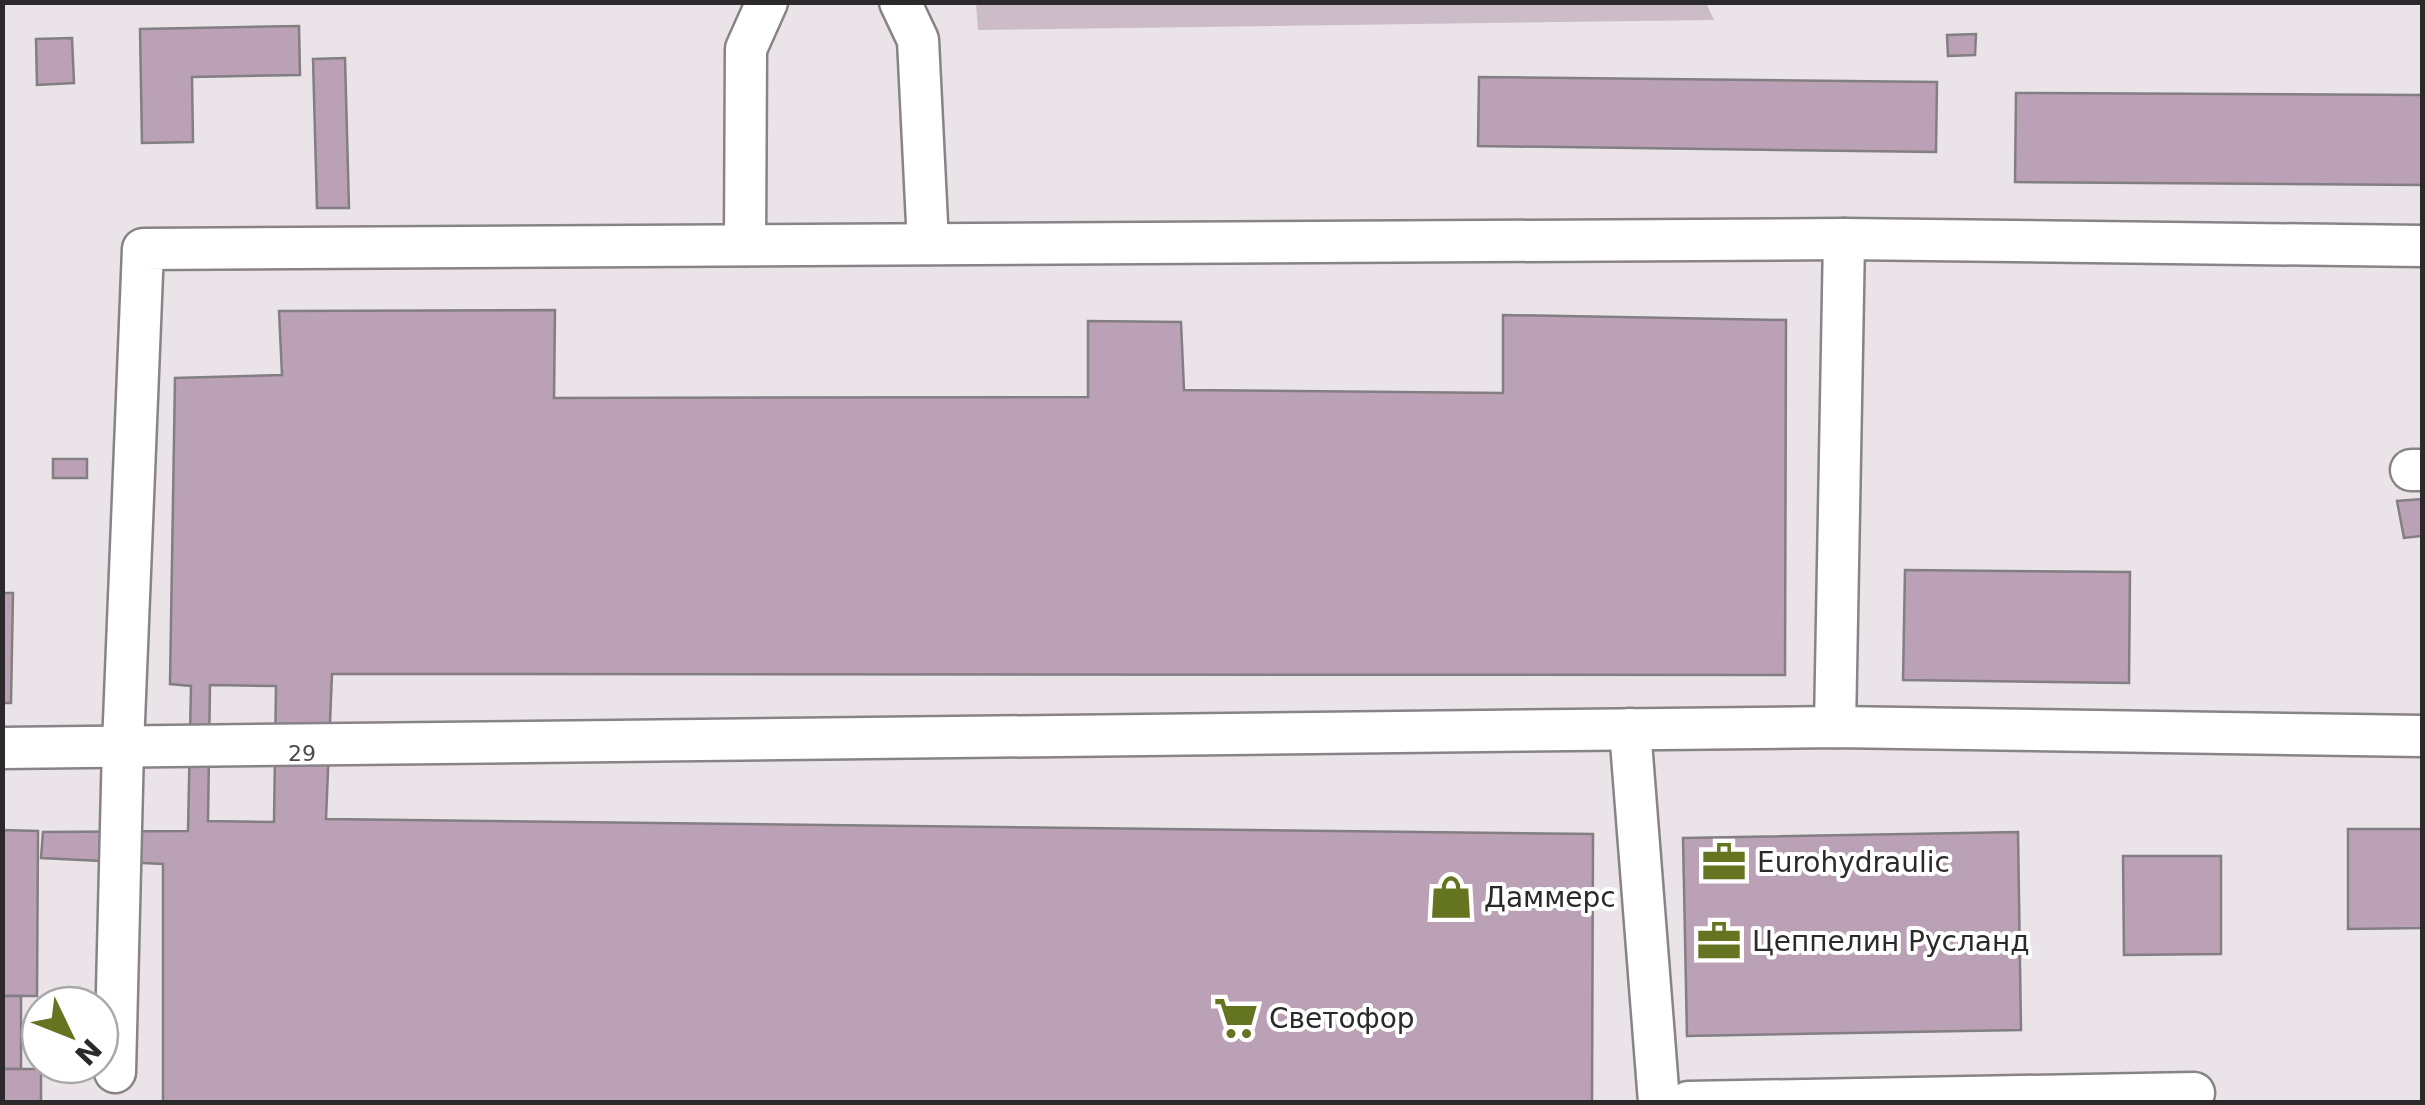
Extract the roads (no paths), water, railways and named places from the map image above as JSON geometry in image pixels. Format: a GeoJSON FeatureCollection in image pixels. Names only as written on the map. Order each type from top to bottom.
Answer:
{"type":"FeatureCollection","features":[{"type":"Feature","properties":{"kind":"lane"},"geometry":{"type":"LineString","coordinates":[[745,245],[746,48],[767,2]]}},
{"type":"Feature","properties":{"kind":"lane"},"geometry":{"type":"LineString","coordinates":[[900,2],[918,40],[928,244]]}},
{"type":"Feature","properties":{"kind":"lane"},"geometry":{"type":"LineString","coordinates":[[1835,727],[1844,239]]}},
{"type":"Feature","properties":{"kind":"lane"},"geometry":{"type":"LineString","coordinates":[[116,985],[143,249],[1844,239],[2422,246]]}},
{"type":"Feature","properties":{"kind":"lane"},"geometry":{"type":"LineString","coordinates":[[2,748],[1835,727],[2422,736]]}},
{"type":"Feature","properties":{"kind":"lane"},"geometry":{"type":"LineString","coordinates":[[1630,729],[1658,1102]]}},
{"type":"Feature","properties":{"kind":"lane"},"geometry":{"type":"LineString","coordinates":[[1688,1102],[2194,1093]]}},
{"type":"Feature","properties":{"kind":"place","name":"Eurohydraulic"},"geometry":{"type":"Point","coordinates":[1724,862]}},
{"type":"Feature","properties":{"kind":"place","name":"Даммерс"},"geometry":{"type":"Point","coordinates":[1451,897]}},
{"type":"Feature","properties":{"kind":"place","name":"Цеппелин Русланд"},"geometry":{"type":"Point","coordinates":[1719,941]}},
{"type":"Feature","properties":{"kind":"place","name":"Светофор"},"geometry":{"type":"Point","coordinates":[1236,1018]}}]}
